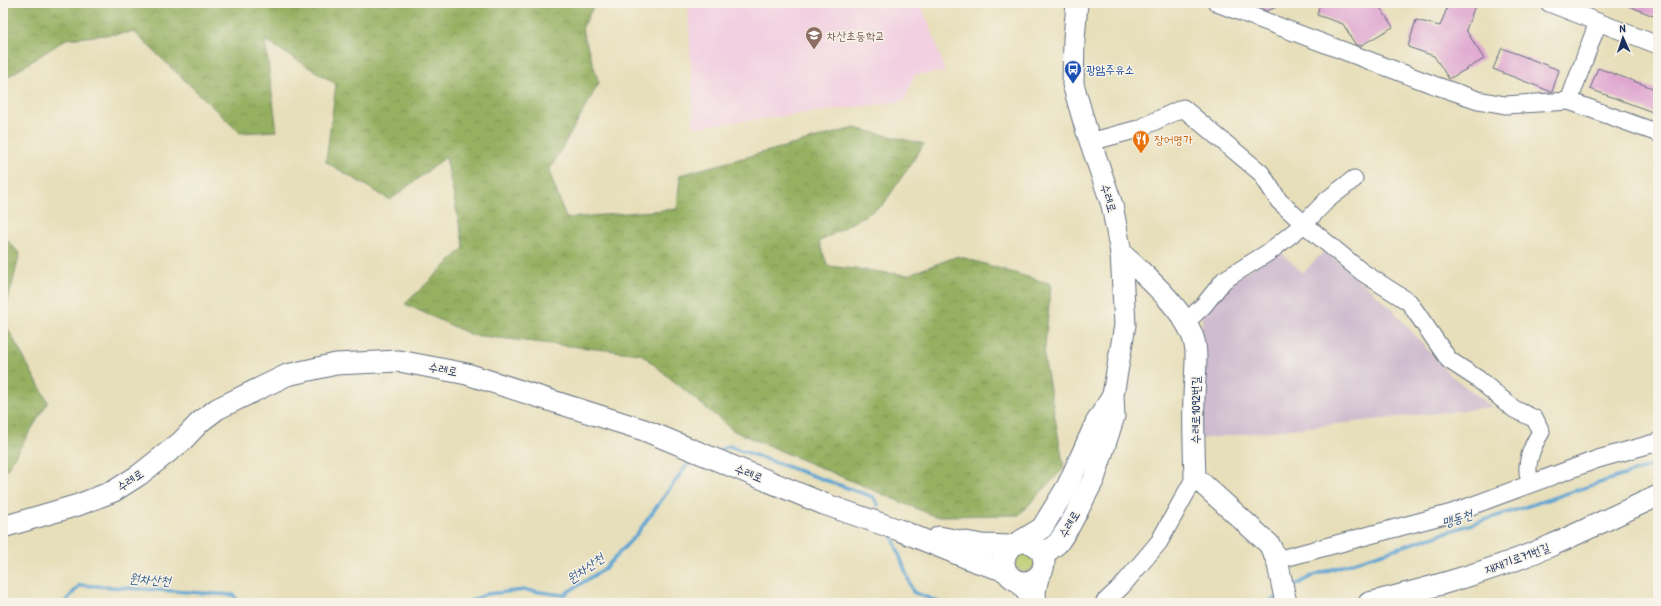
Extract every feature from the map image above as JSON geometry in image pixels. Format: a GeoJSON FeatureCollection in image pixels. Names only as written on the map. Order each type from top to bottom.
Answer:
{"type":"FeatureCollection","features":[{"type":"Feature","properties":{"kind":"main road","name":"수레로"},"geometry":{"type":"LineString","coordinates":[[1042,564],[1070,525],[1094,479],[1114,416],[1113,395],[1125,325],[1122,253],[1112,205],[1090,142],[1073,84],[1074,38],[1077,3]]}},
{"type":"Feature","properties":{"kind":"main road","name":"수레로1092번길"},"geometry":{"type":"LineString","coordinates":[[1122,253],[1146,276],[1180,313],[1186,322],[1196,345],[1194,401],[1195,476]]}},
{"type":"Feature","properties":{"kind":"main road","name":"수레로"},"geometry":{"type":"LineString","coordinates":[[3,526],[78,505],[114,491],[139,475],[181,442],[200,422],[217,409],[287,375],[336,364],[400,361],[467,374],[610,419],[676,442],[824,504],[899,530],[1011,576]]}},
{"type":"Feature","properties":{"kind":"main road","name":"수레로"},"geometry":{"type":"LineString","coordinates":[[899,530],[982,545],[1014,545],[1042,528],[1067,487],[1096,423],[1113,395]]}},
{"type":"Feature","properties":{"kind":"main road"},"geometry":{"type":"LineString","coordinates":[[1195,476],[1269,544],[1277,560],[1286,603]]}},
{"type":"Feature","properties":{"kind":"main road","name":"재재기로71번길"},"geometry":{"type":"LineString","coordinates":[[1369,603],[1414,592],[1498,566],[1550,546],[1658,496]]}},
{"type":"Feature","properties":{"kind":"main road"},"geometry":{"type":"LineString","coordinates":[[1024,542],[1039,548],[1042,564],[1036,578],[1030,582],[1022,582],[1011,576],[1005,558],[1007,551],[1014,545],[1024,542]]}},
{"type":"Feature","properties":{"kind":"street"},"geometry":{"type":"LineString","coordinates":[[1217,3],[1434,85],[1478,100],[1505,105],[1569,101],[1658,133]]}},
{"type":"Feature","properties":{"kind":"street"},"geometry":{"type":"LineString","coordinates":[[1549,3],[1658,45]]}},
{"type":"Feature","properties":{"kind":"street"},"geometry":{"type":"LineString","coordinates":[[1569,101],[1598,22]]}},
{"type":"Feature","properties":{"kind":"street"},"geometry":{"type":"LineString","coordinates":[[1090,142],[1138,129],[1183,108],[1261,173],[1279,201],[1304,224],[1362,272],[1409,302],[1449,360],[1478,380],[1514,410],[1535,419],[1541,432],[1532,447],[1528,476],[1531,483]]}},
{"type":"Feature","properties":{"kind":"street"},"geometry":{"type":"LineString","coordinates":[[1186,322],[1204,305],[1224,280],[1269,252],[1304,224],[1327,200],[1354,179]]}},
{"type":"Feature","properties":{"kind":"street"},"geometry":{"type":"LineString","coordinates":[[1277,560],[1452,513],[1598,459],[1658,442]]}},
{"type":"Feature","properties":{"kind":"street"},"geometry":{"type":"LineString","coordinates":[[1104,603],[1122,586],[1159,542],[1195,476]]}},
{"type":"Feature","properties":{"kind":"street"},"geometry":{"type":"LineString","coordinates":[[1038,602],[1042,564]]}},
{"type":"Feature","properties":{"kind":"street"},"geometry":{"type":"LineString","coordinates":[[1011,576],[1038,602]]}},
{"type":"Feature","properties":{"kind":"shaded area","name":"차산초등학교"},"geometry":{"type":"Polygon","coordinates":[[[688,3],[919,3],[931,28],[945,72],[914,75],[905,101],[694,127],[688,3]]]}},
{"type":"Feature","properties":{"kind":"shaded area"},"geometry":{"type":"Polygon","coordinates":[[[1278,250],[1303,273],[1325,250],[1390,307],[1449,374],[1492,407],[1199,439],[1202,313],[1218,292],[1278,250]]]}},
{"type":"Feature","properties":{"kind":"green space"},"geometry":{"type":"Polygon","coordinates":[[[3,3],[595,3],[582,29],[599,83],[549,171],[566,218],[677,209],[680,175],[854,128],[924,144],[883,205],[819,242],[828,266],[907,275],[958,256],[1051,284],[1044,356],[1064,468],[1019,515],[934,516],[734,431],[641,354],[472,335],[405,304],[464,248],[446,157],[390,200],[326,162],[336,84],[265,40],[277,131],[240,133],[134,32],[66,39],[3,80],[3,3]]]}},
{"type":"Feature","properties":{"kind":"green space"},"geometry":{"type":"Polygon","coordinates":[[[3,236],[20,254],[3,319],[3,236]]]}},
{"type":"Feature","properties":{"kind":"green space"},"geometry":{"type":"Polygon","coordinates":[[[3,320],[48,402],[7,469],[3,470],[3,320]]]}},
{"type":"Feature","properties":{"kind":"green space"},"geometry":{"type":"Polygon","coordinates":[[[1025,552],[1032,555],[1035,562],[1032,569],[1025,572],[1018,569],[1015,562],[1018,555],[1025,552]]]}},
{"type":"Feature","properties":{"kind":"building"},"geometry":{"type":"Polygon","coordinates":[[[1255,3],[1286,3],[1267,11],[1257,7],[1255,3]]]}},
{"type":"Feature","properties":{"kind":"building"},"geometry":{"type":"Polygon","coordinates":[[[1320,3],[1377,3],[1393,27],[1360,46],[1355,44],[1343,24],[1317,15],[1320,3]]]}},
{"type":"Feature","properties":{"kind":"building"},"geometry":{"type":"Polygon","coordinates":[[[1449,3],[1476,3],[1466,30],[1484,59],[1449,79],[1434,56],[1408,47],[1416,20],[1440,26],[1449,3]]]}},
{"type":"Feature","properties":{"kind":"building"},"geometry":{"type":"Polygon","coordinates":[[[1622,3],[1658,3],[1658,18],[1622,3]]]}},
{"type":"Feature","properties":{"kind":"building"},"geometry":{"type":"Polygon","coordinates":[[[1502,48],[1559,70],[1552,92],[1493,69],[1502,48]]]}},
{"type":"Feature","properties":{"kind":"building"},"geometry":{"type":"Polygon","coordinates":[[[1598,68],[1658,90],[1658,114],[1590,89],[1598,68]]]}},
{"type":"Feature","properties":{"kind":"waterway","name":"원차산천"},"geometry":{"type":"LineString","coordinates":[[720,450],[729,446],[873,497],[878,505]]}},
{"type":"Feature","properties":{"kind":"waterway","name":"원차산천"},"geometry":{"type":"LineString","coordinates":[[465,603],[487,594],[525,590],[563,595],[604,569],[636,535],[687,465],[696,461]]}},
{"type":"Feature","properties":{"kind":"waterway","name":"맹동천"},"geometry":{"type":"LineString","coordinates":[[1289,589],[1314,575],[1658,464]]}},
{"type":"Feature","properties":{"kind":"waterway","name":"원차산천"},"geometry":{"type":"LineString","coordinates":[[892,535],[913,592],[941,603]]}},
{"type":"Feature","properties":{"kind":"waterway","name":"원차산천"},"geometry":{"type":"LineString","coordinates":[[64,603],[80,585],[234,595],[238,603]]}},
{"type":"Feature","properties":{"kind":"waterway","name":"맹동천"},"geometry":{"type":"LineString","coordinates":[[1268,603],[1277,597]]}},
{"type":"Feature","properties":{"kind":"place","name":"차산초등학교"},"geometry":{"type":"Point","coordinates":[814,50]}},
{"type":"Feature","properties":{"kind":"place","name":"광암주유소"},"geometry":{"type":"Point","coordinates":[1073,84]}},
{"type":"Feature","properties":{"kind":"place","name":"장어명가"},"geometry":{"type":"Point","coordinates":[1141,154]}}]}
